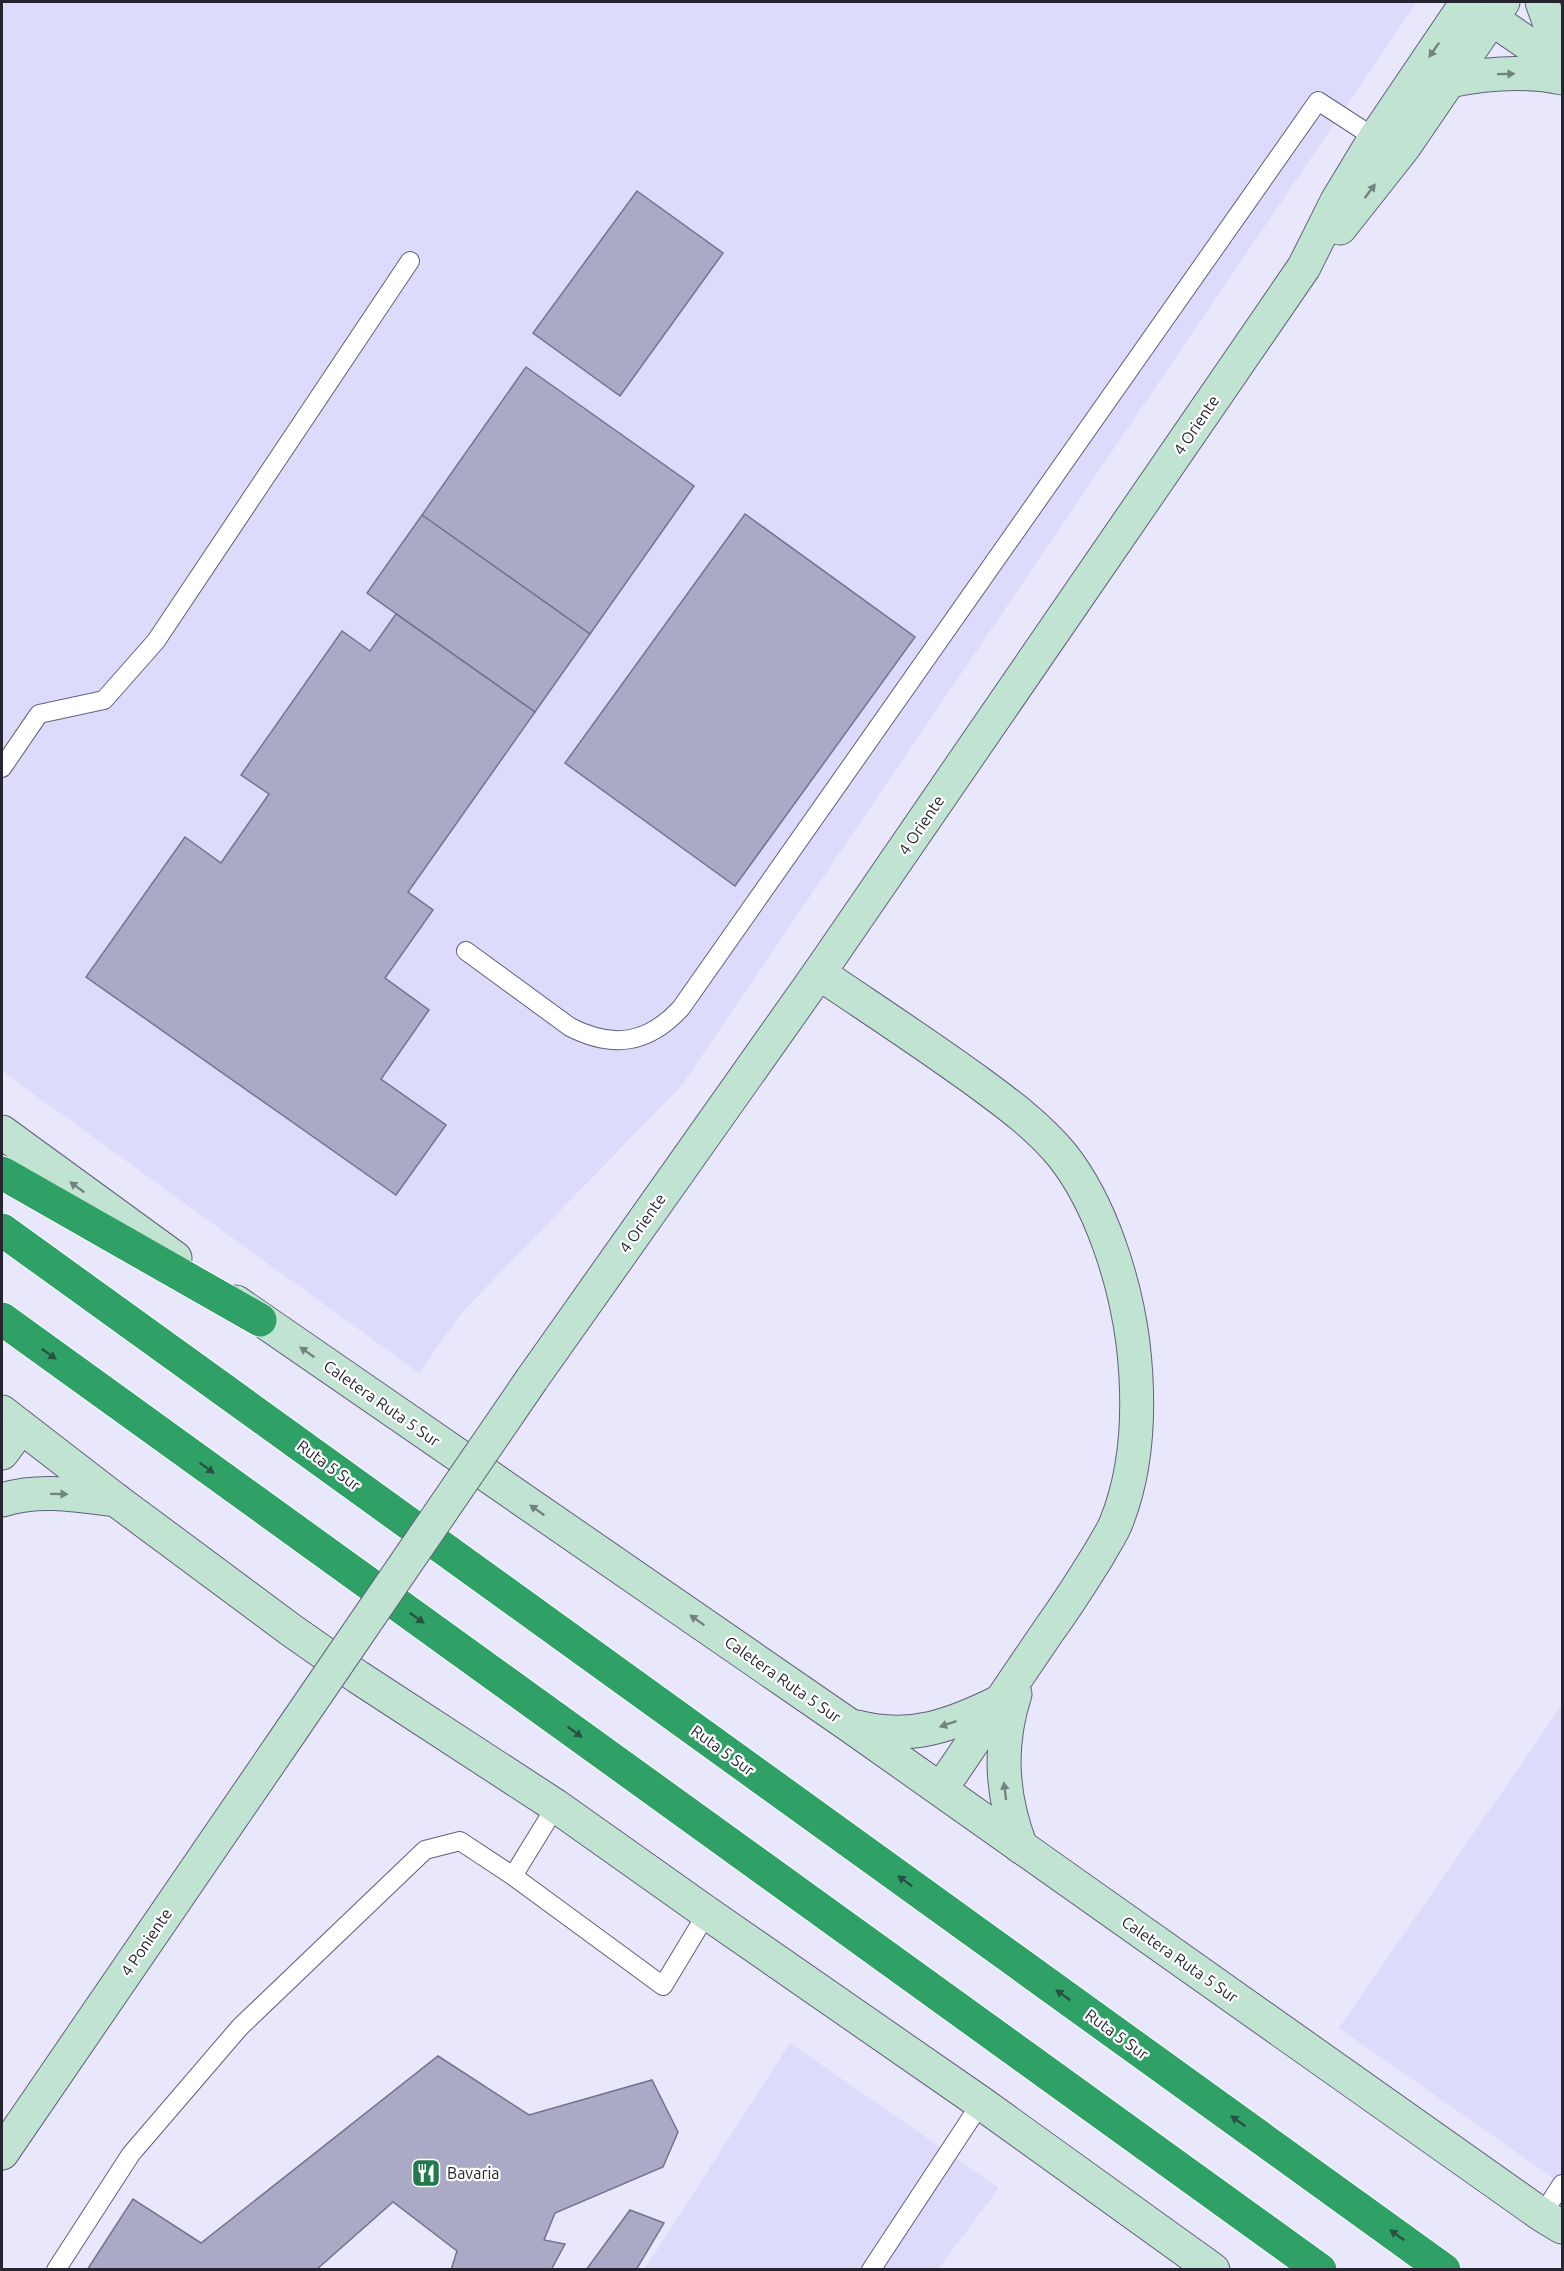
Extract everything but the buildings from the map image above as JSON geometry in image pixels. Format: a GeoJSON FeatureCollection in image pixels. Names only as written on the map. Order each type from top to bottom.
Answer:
{"type":"FeatureCollection","features":[{"type":"Feature","properties":{"kind":"highway"},"geometry":{"type":"LineString","coordinates":[[2,1173],[260,1320]]}},
{"type":"Feature","properties":{"kind":"highway","name":"Ruta 5 Sur"},"geometry":{"type":"LineString","coordinates":[[2,1230],[1444,2270]]}},
{"type":"Feature","properties":{"kind":"highway"},"geometry":{"type":"LineString","coordinates":[[2,1319],[1320,2270]]}},
{"type":"Feature","properties":{"kind":"main road"},"geometry":{"type":"LineString","coordinates":[[1542,2],[1552,33],[1563,51]]}},
{"type":"Feature","properties":{"kind":"main road"},"geometry":{"type":"LineString","coordinates":[[1482,6],[1563,67]]}},
{"type":"Feature","properties":{"kind":"main road","name":"4 Oriente"},"geometry":{"type":"LineString","coordinates":[[291,1731],[532,1379],[819,973],[1304,267],[1369,193],[1404,147],[1449,81],[1482,6]]}},
{"type":"Feature","properties":{"kind":"main road","name":"4 Oriente"},"geometry":{"type":"LineString","coordinates":[[1304,267],[1337,201],[1375,138],[1482,6]]}},
{"type":"Feature","properties":{"kind":"main road"},"geometry":{"type":"LineString","coordinates":[[1449,81],[1502,73],[1563,78]]}},
{"type":"Feature","properties":{"kind":"main road"},"geometry":{"type":"LineString","coordinates":[[819,973],[1013,1108],[1062,1155],[1097,1212],[1120,1284],[1130,1326],[1137,1381],[1137,1421],[1129,1488],[1115,1526],[1087,1574],[941,1789]]}},
{"type":"Feature","properties":{"kind":"main road","name":"Caletera Ruta 5 Sur"},"geometry":{"type":"LineString","coordinates":[[2,1132],[260,1320],[941,1789],[1552,2221]]}},
{"type":"Feature","properties":{"kind":"main road"},"geometry":{"type":"LineString","coordinates":[[2,1453],[11,1419],[116,1500],[349,1671],[556,1806],[981,2103],[1213,2270]]}},
{"type":"Feature","properties":{"kind":"main road"},"geometry":{"type":"LineString","coordinates":[[2,1500],[24,1495],[72,1494],[116,1500]]}},
{"type":"Feature","properties":{"kind":"main road"},"geometry":{"type":"LineString","coordinates":[[1021,1847],[1012,1824],[1005,1795],[1003,1750],[1012,1704],[1024,1667]]}},
{"type":"Feature","properties":{"kind":"main road"},"geometry":{"type":"LineString","coordinates":[[849,1725],[888,1732],[930,1730],[972,1715],[1001,1701]]}},
{"type":"Feature","properties":{"kind":"main road","name":"4 Poniente"},"geometry":{"type":"LineString","coordinates":[[2,2153],[291,1731]]}},
{"type":"Feature","properties":{"kind":"lane"},"geometry":{"type":"LineString","coordinates":[[466,951],[570,1027],[587,1036],[606,1041],[625,1040],[641,1037],[670,1021],[688,999],[1318,101],[1375,138]]}},
{"type":"Feature","properties":{"kind":"lane"},"geometry":{"type":"LineString","coordinates":[[2,768],[39,714],[104,700],[156,642],[410,261]]}},
{"type":"Feature","properties":{"kind":"lane"},"geometry":{"type":"LineString","coordinates":[[513,1876],[556,1806]]}},
{"type":"Feature","properties":{"kind":"lane"},"geometry":{"type":"LineString","coordinates":[[56,2270],[131,2154],[240,2027],[424,1850],[460,1841],[513,1876],[663,1986],[707,1913]]}},
{"type":"Feature","properties":{"kind":"lane"},"geometry":{"type":"LineString","coordinates":[[870,2270],[981,2103]]}},
{"type":"Feature","properties":{"kind":"lane"},"geometry":{"type":"LineString","coordinates":[[1552,2221],[1563,2184]]}},
{"type":"Feature","properties":{"kind":"shaded area"},"geometry":{"type":"Polygon","coordinates":[[[2,2],[1417,2],[682,1085],[462,1312],[419,1373],[2,1071],[2,2]]]}},
{"type":"Feature","properties":{"kind":"shaded area"},"geometry":{"type":"Polygon","coordinates":[[[1562,1705],[1562,2184],[1339,2028],[1562,1705]]]}},
{"type":"Feature","properties":{"kind":"shaded area"},"geometry":{"type":"Polygon","coordinates":[[[790,2043],[999,2188],[938,2269],[644,2270],[790,2043]]]}},
{"type":"Feature","properties":{"kind":"place","name":"Bavaria"},"geometry":{"type":"Point","coordinates":[426,2173]}}]}
